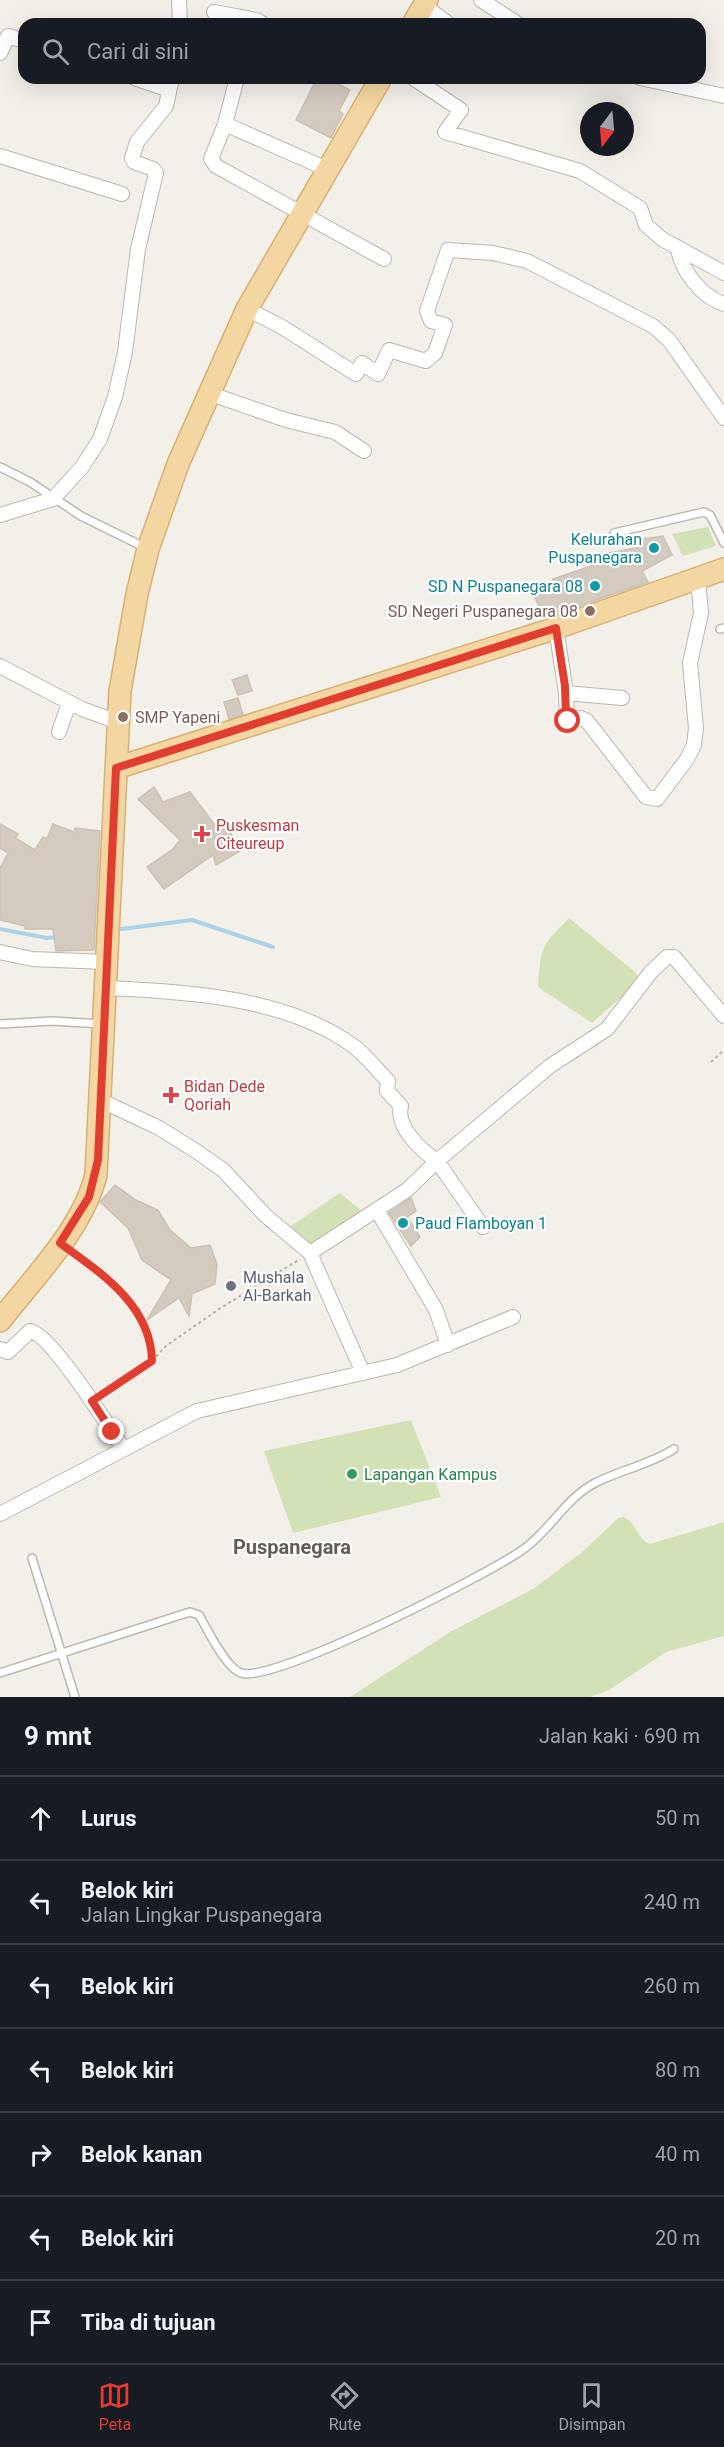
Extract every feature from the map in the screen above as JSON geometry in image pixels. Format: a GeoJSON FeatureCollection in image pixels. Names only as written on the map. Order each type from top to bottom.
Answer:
{"type":"FeatureCollection","features":[{"type":"Feature","properties":{"kind":"main road"},"geometry":{"type":"LineString","coordinates":[[416,18],[425,3]]}},
{"type":"Feature","properties":{"kind":"main road"},"geometry":{"type":"LineString","coordinates":[[0,1321],[60,1243],[84,1206],[93,1186],[98,1160],[104,988],[118,722],[125,654],[148,549],[178,464],[247,309],[377,84]]}},
{"type":"Feature","properties":{"kind":"main road"},"geometry":{"type":"LineString","coordinates":[[116,768],[556,628],[698,579],[724,567]]}},
{"type":"Feature","properties":{"kind":"street"},"geometry":{"type":"LineString","coordinates":[[179,0],[180,18]]}},
{"type":"Feature","properties":{"kind":"street"},"geometry":{"type":"LineString","coordinates":[[481,0],[509,18]]}},
{"type":"Feature","properties":{"kind":"street"},"geometry":{"type":"LineString","coordinates":[[425,3],[442,18]]}},
{"type":"Feature","properties":{"kind":"street"},"geometry":{"type":"LineString","coordinates":[[214,12],[246,18]]}},
{"type":"Feature","properties":{"kind":"street"},"geometry":{"type":"LineString","coordinates":[[0,53],[8,36],[18,39]]}},
{"type":"Feature","properties":{"kind":"street"},"geometry":{"type":"LineString","coordinates":[[0,515],[54,499],[82,467],[100,439],[115,398],[125,351],[138,249],[156,173],[153,169],[134,162],[132,158],[137,142],[166,106],[171,84]]}},
{"type":"Feature","properties":{"kind":"street"},"geometry":{"type":"LineString","coordinates":[[235,84],[225,124],[211,159],[216,166],[384,259]]}},
{"type":"Feature","properties":{"kind":"street"},"geometry":{"type":"LineString","coordinates":[[422,84],[460,110],[445,132],[580,171],[635,204],[641,210],[646,225],[678,248],[724,273]]}},
{"type":"Feature","properties":{"kind":"street"},"geometry":{"type":"LineString","coordinates":[[668,84],[724,96]]}},
{"type":"Feature","properties":{"kind":"street"},"geometry":{"type":"LineString","coordinates":[[225,124],[327,169]]}},
{"type":"Feature","properties":{"kind":"street"},"geometry":{"type":"LineString","coordinates":[[0,156],[122,194]]}},
{"type":"Feature","properties":{"kind":"street"},"geometry":{"type":"LineString","coordinates":[[678,248],[680,258],[695,282],[712,300],[724,304]]}},
{"type":"Feature","properties":{"kind":"street"},"geometry":{"type":"LineString","coordinates":[[247,309],[282,327],[356,375],[362,363],[378,374],[389,350],[426,360],[435,353],[445,325],[431,321],[428,311],[448,250],[512,256],[540,267],[653,326],[669,339],[724,418]]}},
{"type":"Feature","properties":{"kind":"street"},"geometry":{"type":"LineString","coordinates":[[208,393],[286,420],[334,432],[364,451]]}},
{"type":"Feature","properties":{"kind":"street"},"geometry":{"type":"LineString","coordinates":[[556,628],[566,693],[566,719],[587,721],[646,797],[654,801],[687,759],[694,745],[696,728],[690,663],[701,613],[698,579]]}},
{"type":"Feature","properties":{"kind":"street"},"geometry":{"type":"LineString","coordinates":[[0,666],[69,703],[118,722]]}},
{"type":"Feature","properties":{"kind":"street"},"geometry":{"type":"LineString","coordinates":[[566,693],[622,698]]}},
{"type":"Feature","properties":{"kind":"street"},"geometry":{"type":"LineString","coordinates":[[59,732],[69,703]]}},
{"type":"Feature","properties":{"kind":"street"},"geometry":{"type":"LineString","coordinates":[[0,952],[32,960],[106,957]]}},
{"type":"Feature","properties":{"kind":"street"},"geometry":{"type":"LineString","coordinates":[[310,1253],[378,1212],[407,1190],[437,1161],[550,1066],[610,1026],[651,972],[668,957],[675,957],[724,1016]]}},
{"type":"Feature","properties":{"kind":"street"},"geometry":{"type":"LineString","coordinates":[[104,988],[177,991],[244,1003],[305,1019],[353,1046],[388,1081],[387,1091],[401,1106],[399,1112],[404,1126],[427,1154],[437,1161],[483,1227]]}},
{"type":"Feature","properties":{"kind":"street"},"geometry":{"type":"LineString","coordinates":[[100,1100],[159,1128],[196,1150],[223,1170],[266,1216],[310,1253],[363,1373]]}},
{"type":"Feature","properties":{"kind":"street"},"geometry":{"type":"LineString","coordinates":[[378,1212],[436,1310],[448,1346]]}},
{"type":"Feature","properties":{"kind":"street"},"geometry":{"type":"LineString","coordinates":[[0,1514],[197,1411],[397,1365],[448,1346],[513,1317]]}},
{"type":"Feature","properties":{"kind":"street"},"geometry":{"type":"LineString","coordinates":[[0,1349],[6,1353],[30,1331],[35,1332],[47,1342],[92,1401],[123,1448]]}},
{"type":"Feature","properties":{"kind":"lane"},"geometry":{"type":"LineString","coordinates":[[0,468],[30,482],[81,516],[122,534],[148,549]]}},
{"type":"Feature","properties":{"kind":"lane"},"geometry":{"type":"LineString","coordinates":[[614,533],[704,512],[710,516],[724,543]]}},
{"type":"Feature","properties":{"kind":"lane"},"geometry":{"type":"LineString","coordinates":[[0,1024],[52,1021],[104,1024]]}},
{"type":"Feature","properties":{"kind":"lane"},"geometry":{"type":"LineString","coordinates":[[0,1673],[190,1612],[199,1615],[235,1670],[246,1674],[262,1673],[296,1661],[413,1610],[496,1568],[548,1529],[570,1502],[588,1488],[674,1449]]}},
{"type":"Feature","properties":{"kind":"lane"},"geometry":{"type":"LineString","coordinates":[[32,1558],[75,1697]]}},
{"type":"Feature","properties":{"kind":"path"},"geometry":{"type":"LineString","coordinates":[[711,1062],[724,1050]]}},
{"type":"Feature","properties":{"kind":"path"},"geometry":{"type":"LineString","coordinates":[[60,1243],[128,1298],[148,1332],[152,1361]]}},
{"type":"Feature","properties":{"kind":"path"},"geometry":{"type":"LineString","coordinates":[[92,1401],[152,1361],[166,1346],[310,1253]]}},
{"type":"Feature","properties":{"kind":"green space"},"geometry":{"type":"Polygon","coordinates":[[[708,527],[716,546],[683,556],[672,534],[708,527]]]}},
{"type":"Feature","properties":{"kind":"green space"},"geometry":{"type":"Polygon","coordinates":[[[569,918],[635,972],[640,981],[592,1023],[538,987],[544,948],[569,918]]]}},
{"type":"Feature","properties":{"kind":"green space"},"geometry":{"type":"Polygon","coordinates":[[[340,1193],[363,1212],[312,1247],[291,1226],[340,1193]]]}},
{"type":"Feature","properties":{"kind":"green space","name":"Lapangan Kampus"},"geometry":{"type":"Polygon","coordinates":[[[411,1420],[441,1497],[293,1533],[264,1451],[411,1420]]]}},
{"type":"Feature","properties":{"kind":"green space"},"geometry":{"type":"Polygon","coordinates":[[[624,1517],[650,1544],[724,1522],[724,1636],[666,1652],[609,1690],[590,1697],[350,1697],[450,1632],[533,1589],[581,1553],[618,1518],[624,1517]]]}},
{"type":"Feature","properties":{"kind":"building"},"geometry":{"type":"Polygon","coordinates":[[[314,84],[338,84],[350,90],[339,111],[343,114],[331,138],[296,120],[314,84]]]}},
{"type":"Feature","properties":{"kind":"building","name":"SD N Puspanegara 08"},"geometry":{"type":"Polygon","coordinates":[[[663,536],[672,555],[642,571],[648,582],[545,618],[533,594],[550,588],[553,579],[594,565],[610,553],[639,547],[636,540],[663,536]]]}},
{"type":"Feature","properties":{"kind":"building"},"geometry":{"type":"Polygon","coordinates":[[[247,675],[252,691],[238,695],[232,680],[247,675]]]}},
{"type":"Feature","properties":{"kind":"building"},"geometry":{"type":"Polygon","coordinates":[[[238,698],[243,714],[229,719],[224,702],[238,698]]]}},
{"type":"Feature","properties":{"kind":"building","name":"Puskesman Citeureup"},"geometry":{"type":"Polygon","coordinates":[[[154,787],[163,802],[190,792],[217,828],[226,824],[240,851],[216,865],[213,855],[164,889],[147,867],[173,849],[180,840],[138,799],[154,787]]]}},
{"type":"Feature","properties":{"kind":"building"},"geometry":{"type":"Polygon","coordinates":[[[0,824],[18,834],[15,838],[35,850],[43,837],[47,839],[53,824],[74,832],[75,828],[100,831],[94,950],[56,951],[53,929],[25,929],[25,926],[0,920],[0,868],[8,853],[0,848],[0,824]]]}},
{"type":"Feature","properties":{"kind":"building"},"geometry":{"type":"Polygon","coordinates":[[[115,1185],[136,1200],[158,1210],[170,1230],[191,1248],[210,1245],[217,1264],[215,1284],[192,1294],[189,1316],[179,1298],[147,1320],[171,1280],[142,1260],[128,1228],[100,1202],[115,1185]]]}},
{"type":"Feature","properties":{"kind":"building","name":"Paud Flamboyan 1"},"geometry":{"type":"Polygon","coordinates":[[[411,1198],[416,1211],[407,1217],[420,1237],[411,1246],[389,1213],[411,1198]]]}},
{"type":"Feature","properties":{"kind":"waterway"},"geometry":{"type":"LineString","coordinates":[[114,930],[192,920],[273,947]]}},
{"type":"Feature","properties":{"kind":"waterway"},"geometry":{"type":"LineString","coordinates":[[0,929],[47,938],[56,937]]}},
{"type":"Feature","properties":{"kind":"place","name":"Kelurahan Puspanegara"},"geometry":{"type":"Point","coordinates":[654,548]}},
{"type":"Feature","properties":{"kind":"place","name":"SD N Puspanegara 08"},"geometry":{"type":"Point","coordinates":[595,586]}},
{"type":"Feature","properties":{"kind":"place","name":"SD Negeri Puspanegara 08"},"geometry":{"type":"Point","coordinates":[590,611]}},
{"type":"Feature","properties":{"kind":"place","name":"SMP Yapeni"},"geometry":{"type":"Point","coordinates":[123,717]}},
{"type":"Feature","properties":{"kind":"place","name":"Puskesman Citeureup"},"geometry":{"type":"Point","coordinates":[202,834]}},
{"type":"Feature","properties":{"kind":"place","name":"Bidan Dede Qoriah"},"geometry":{"type":"Point","coordinates":[171,1095]}},
{"type":"Feature","properties":{"kind":"place","name":"Paud Flamboyan 1"},"geometry":{"type":"Point","coordinates":[403,1223]}},
{"type":"Feature","properties":{"kind":"place","name":"Mushala Al-Barkah"},"geometry":{"type":"Point","coordinates":[231,1286]}},
{"type":"Feature","properties":{"kind":"place","name":"Lapangan Kampus"},"geometry":{"type":"Point","coordinates":[352,1474]}},
{"type":"Feature","properties":{"kind":"district","name":"Puspanegara"},"geometry":{"type":"Point","coordinates":[292,1547]}},
{"type":"Feature","properties":{"kind":"route"},"geometry":{"type":"LineString","coordinates":[[112,1432],[92,1401],[152,1361],[148,1332],[128,1298],[60,1243],[89,1197],[98,1160],[104,988],[116,768],[556,628],[564,673],[565,713],[568,721]]}}]}
